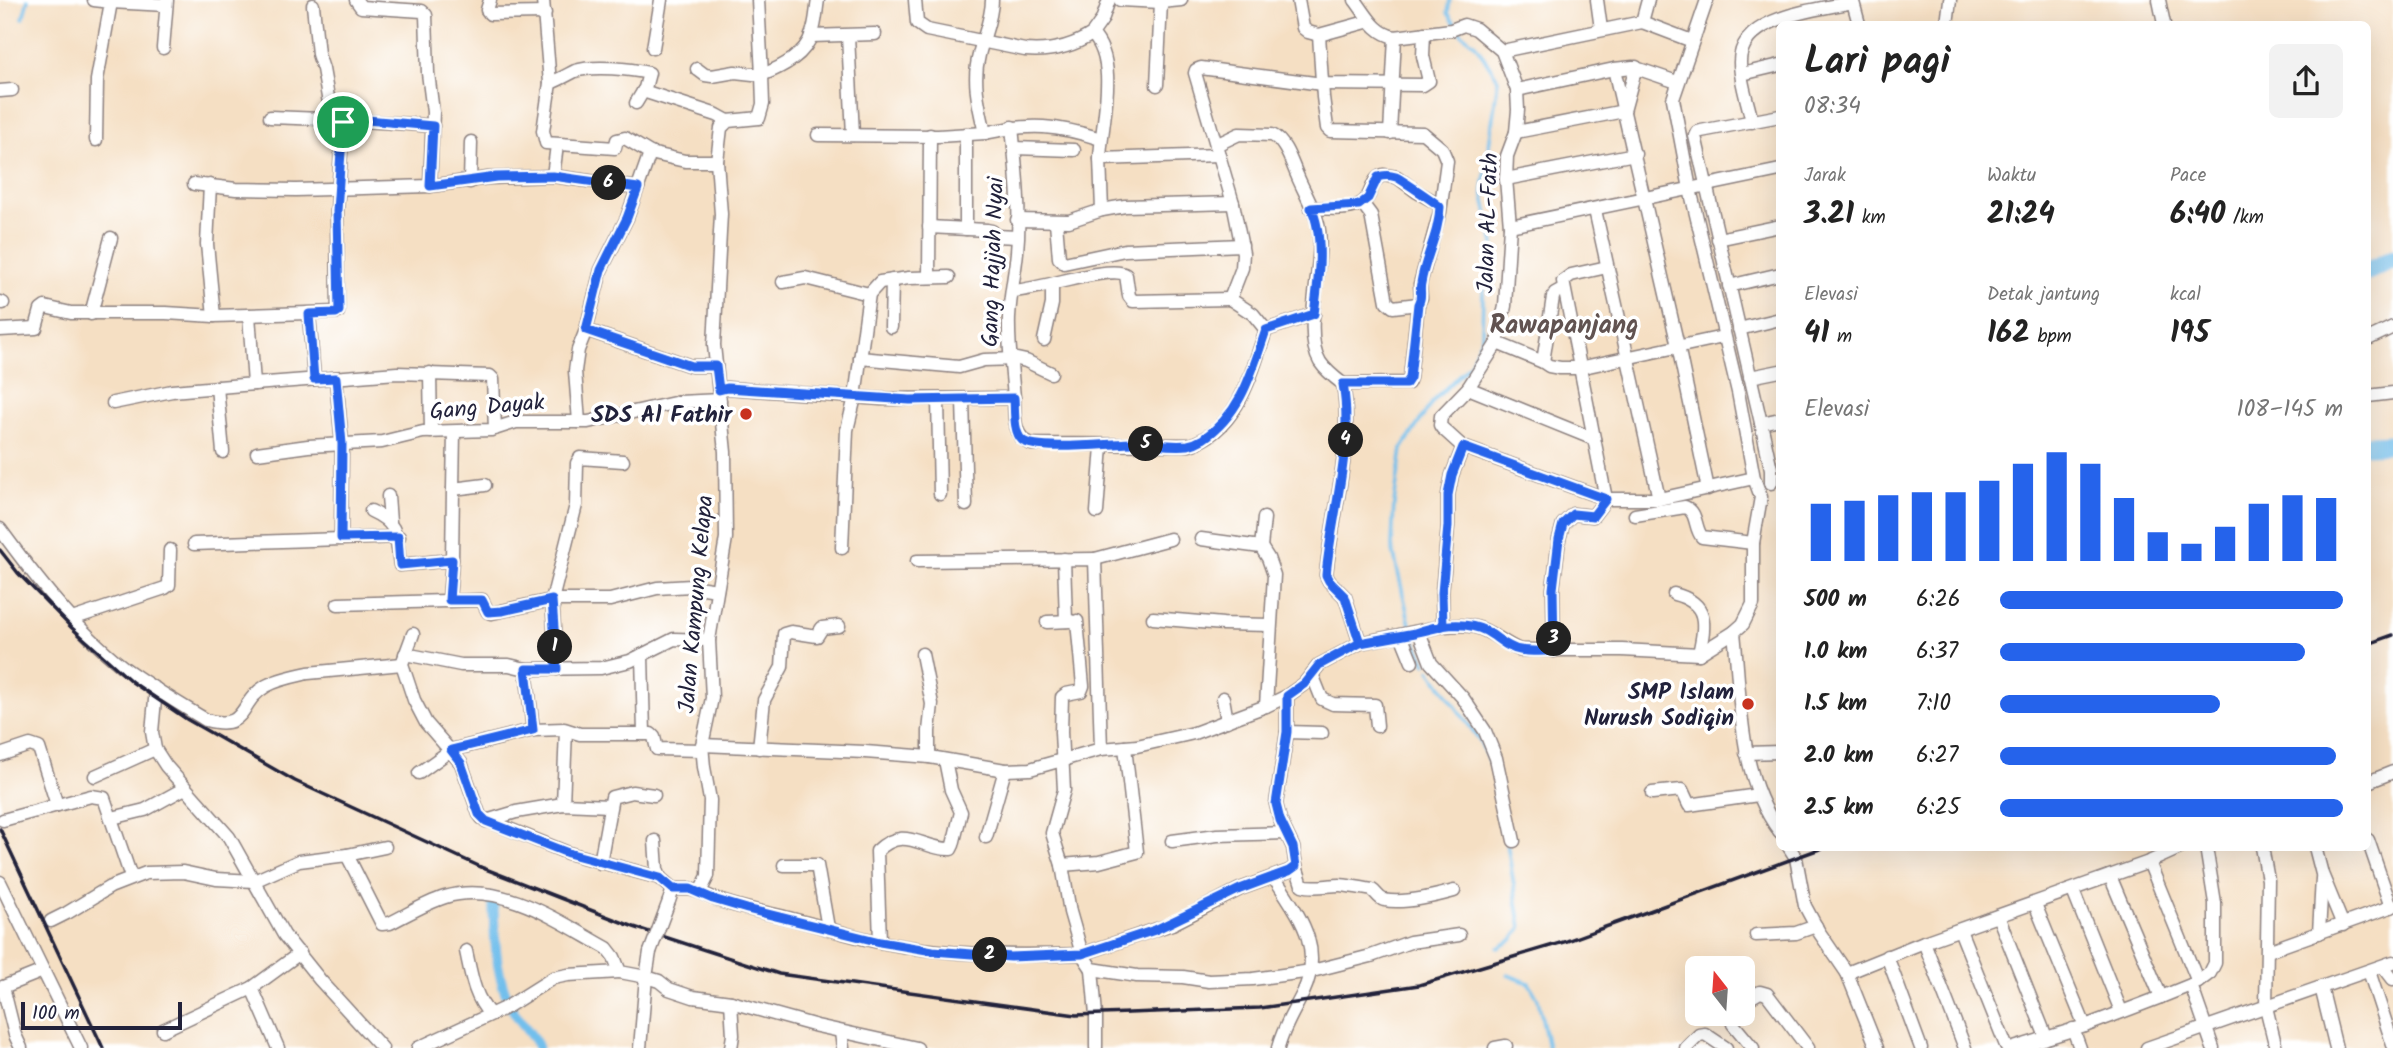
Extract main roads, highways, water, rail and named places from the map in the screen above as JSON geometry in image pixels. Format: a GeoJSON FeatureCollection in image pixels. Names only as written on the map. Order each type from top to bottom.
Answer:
{"type":"FeatureCollection","features":[{"type":"Feature","properties":{"kind":"waterway"},"geometry":{"type":"LineString","coordinates":[[23,18],[28,0]]}},
{"type":"Feature","properties":{"kind":"waterway"},"geometry":{"type":"LineString","coordinates":[[1411,629],[1392,546],[1394,503],[1402,449],[1433,401],[1470,364],[1482,337],[1483,294],[1494,244],[1483,191],[1498,79],[1475,44],[1462,34],[1448,13],[1450,0]]}},
{"type":"Feature","properties":{"kind":"waterway"},"geometry":{"type":"LineString","coordinates":[[2371,270],[2393,259]]}},
{"type":"Feature","properties":{"kind":"waterway"},"geometry":{"type":"LineString","coordinates":[[2371,445],[2393,444]]}},
{"type":"Feature","properties":{"kind":"waterway"},"geometry":{"type":"LineString","coordinates":[[1413,636],[1426,664]]}},
{"type":"Feature","properties":{"kind":"waterway"},"geometry":{"type":"LineString","coordinates":[[1430,670],[1480,741],[1494,773]]}},
{"type":"Feature","properties":{"kind":"waterway"},"geometry":{"type":"LineString","coordinates":[[1498,948],[1512,940],[1521,928],[1503,819]]}},
{"type":"Feature","properties":{"kind":"waterway"},"geometry":{"type":"LineString","coordinates":[[493,898],[495,941],[502,983],[513,1010],[538,1046]]}},
{"type":"Feature","properties":{"kind":"waterway"},"geometry":{"type":"LineString","coordinates":[[1508,975],[1529,983],[1538,999],[1548,1048]]}},
{"type":"Feature","properties":{"kind":"railway"},"geometry":{"type":"LineString","coordinates":[[0,550],[18,573],[72,628],[132,682],[188,720],[295,781],[483,868],[634,927],[779,974],[1076,1015],[1260,1008],[1419,985],[1567,941],[1814,851]]}},
{"type":"Feature","properties":{"kind":"railway"},"geometry":{"type":"LineString","coordinates":[[2371,643],[2393,635]]}},
{"type":"Feature","properties":{"kind":"railway"},"geometry":{"type":"LineString","coordinates":[[0,829],[103,1048]]}},
{"type":"Feature","properties":{"kind":"place","name":"SDS Al Fathir"},"geometry":{"type":"Point","coordinates":[746,414]}},
{"type":"Feature","properties":{"kind":"place","name":"SMP Islam Nurush Sodiqin"},"geometry":{"type":"Point","coordinates":[1748,704]}},
{"type":"Feature","properties":{"kind":"district","name":"Rawapanjang"},"geometry":{"type":"Point","coordinates":[1564,324]}}]}
